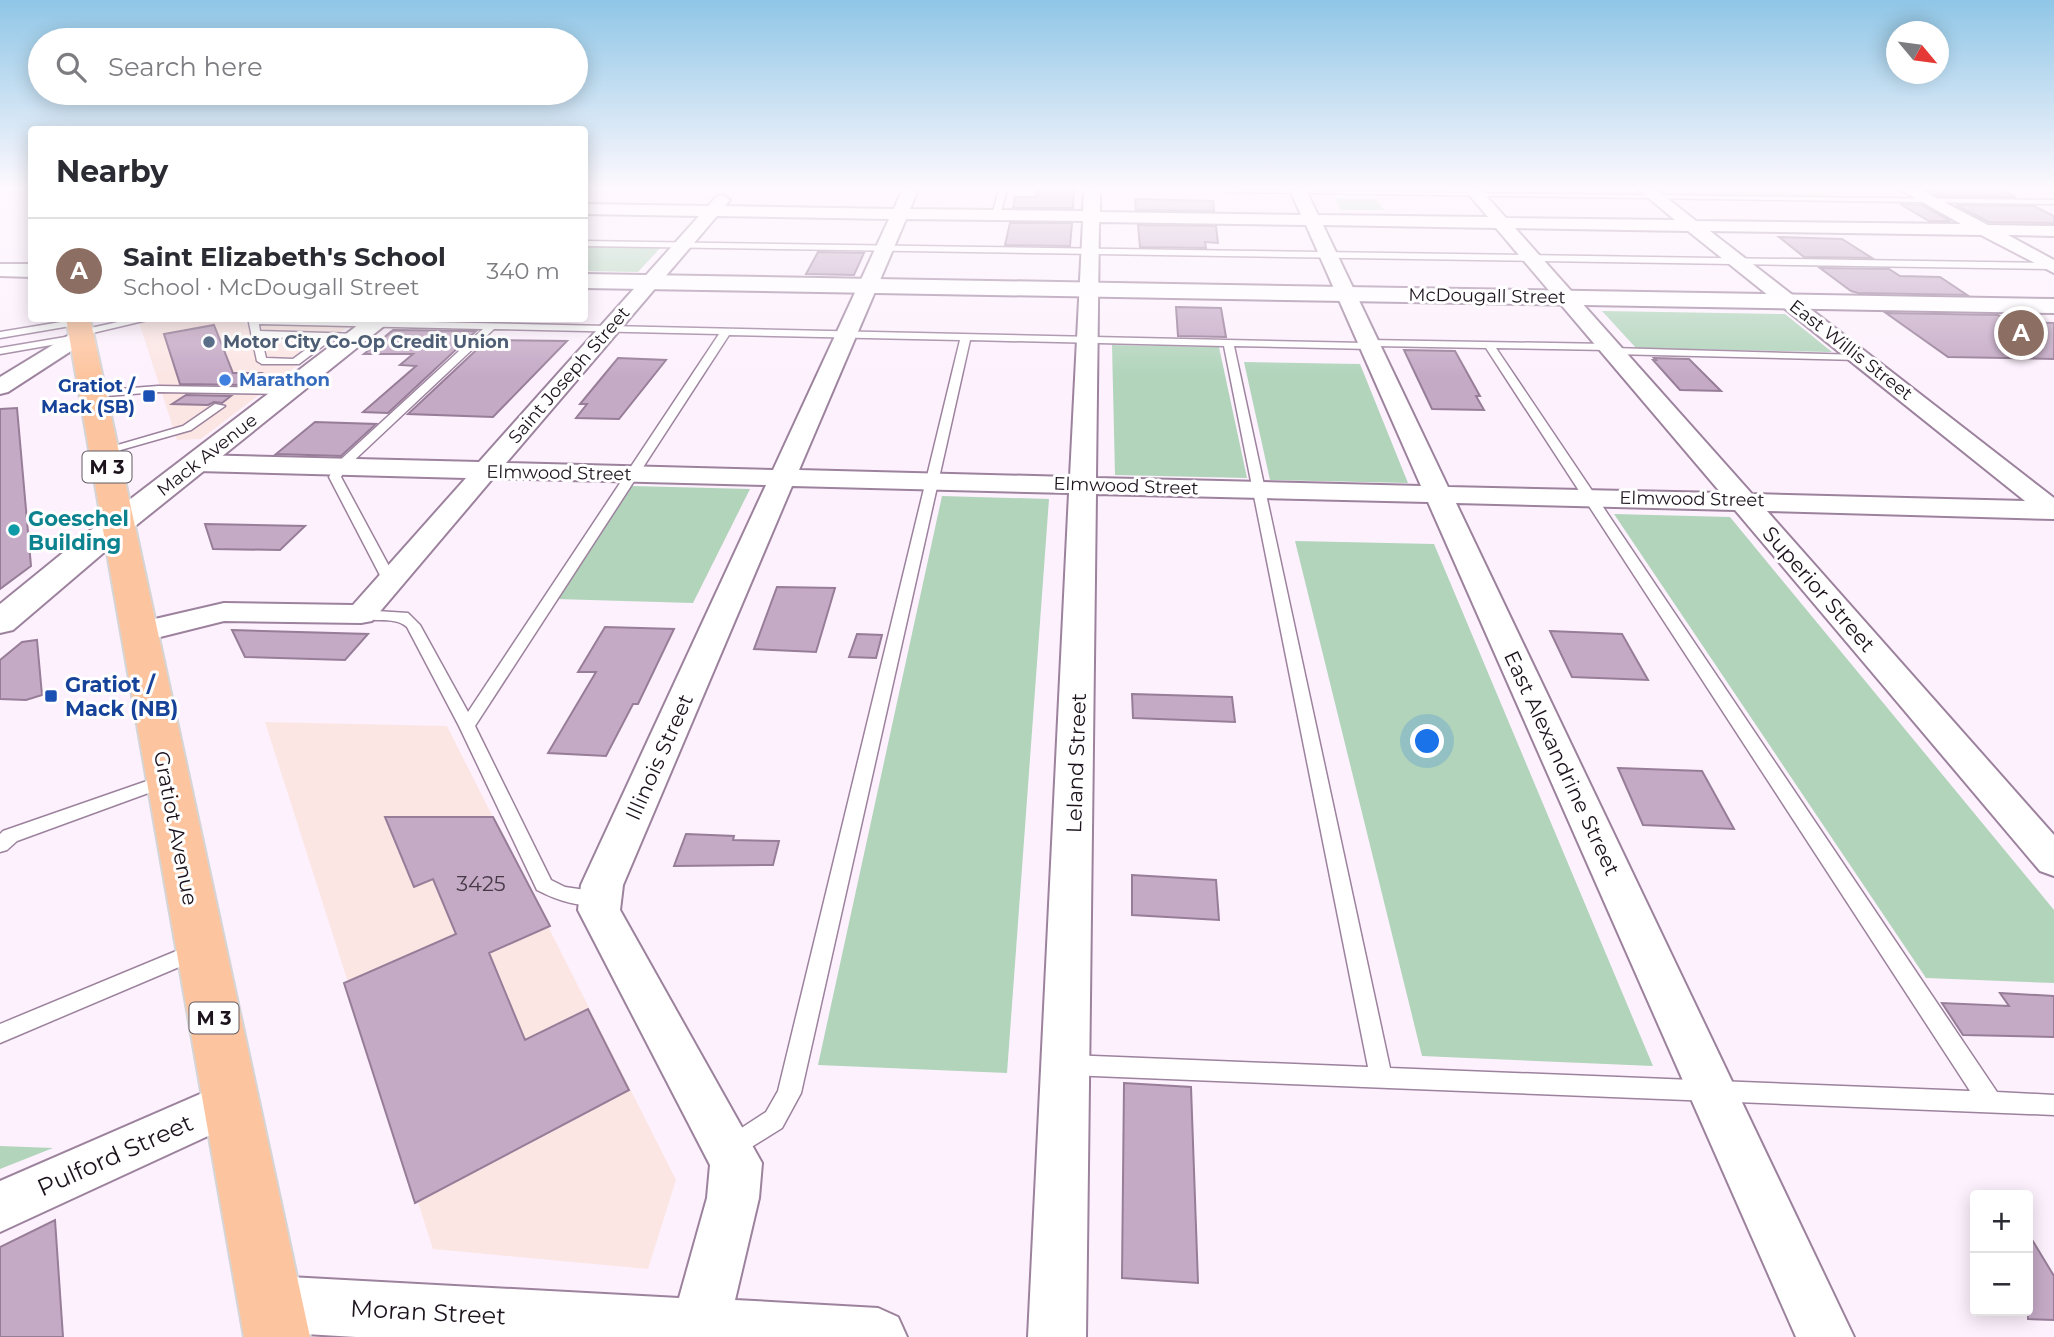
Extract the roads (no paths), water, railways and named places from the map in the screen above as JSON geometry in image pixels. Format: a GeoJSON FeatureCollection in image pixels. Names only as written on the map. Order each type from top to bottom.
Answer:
{"type":"FeatureCollection","features":[{"type":"Feature","properties":{"kind":"main road","name":"Gratiot Avenue"},"geometry":{"type":"LineString","coordinates":[[80,328],[274,1320]]}},
{"type":"Feature","properties":{"kind":"street","name":"Saint Joseph Street"},"geometry":{"type":"LineString","coordinates":[[361,614],[677,252]]}},
{"type":"Feature","properties":{"kind":"street","name":"Illinois Street"},"geometry":{"type":"LineString","coordinates":[[598,898],[883,252]]}},
{"type":"Feature","properties":{"kind":"street","name":"Leland Street"},"geometry":{"type":"LineString","coordinates":[[1058,1337],[1085,485],[1086,340],[1091,252]]}},
{"type":"Feature","properties":{"kind":"street","name":"Superior Street"},"geometry":{"type":"LineString","coordinates":[[1526,252],[2054,861]]}},
{"type":"Feature","properties":{"kind":"street","name":"East Willis Street"},"geometry":{"type":"LineString","coordinates":[[1727,252],[2054,510]]}},
{"type":"Feature","properties":{"kind":"street"},"geometry":{"type":"LineString","coordinates":[[2027,252],[2053,266]]}},
{"type":"Feature","properties":{"kind":"street","name":"East Alexandrine Street"},"geometry":{"type":"LineString","coordinates":[[1328,255],[1825,1337]]}},
{"type":"Feature","properties":{"kind":"street"},"geometry":{"type":"LineString","coordinates":[[0,271],[28,271]]}},
{"type":"Feature","properties":{"kind":"street","name":"McDougall Street"},"geometry":{"type":"LineString","coordinates":[[588,281],[2054,306]]}},
{"type":"Feature","properties":{"kind":"street","name":"Mack Avenue"},"geometry":{"type":"LineString","coordinates":[[8,608],[373,326]]}},
{"type":"Feature","properties":{"kind":"street"},"geometry":{"type":"LineString","coordinates":[[0,387],[80,328]]}},
{"type":"Feature","properties":{"kind":"street","name":"Elmwood Street"},"geometry":{"type":"LineString","coordinates":[[197,463],[484,472],[1587,496],[2054,510]]}},
{"type":"Feature","properties":{"kind":"street"},"geometry":{"type":"LineString","coordinates":[[140,632],[225,612],[361,614]]}},
{"type":"Feature","properties":{"kind":"street"},"geometry":{"type":"LineString","coordinates":[[598,898],[600,910],[736,1163],[733,1198],[700,1326]]}},
{"type":"Feature","properties":{"kind":"street","name":"Pulford Street"},"geometry":{"type":"LineString","coordinates":[[0,1207],[230,1103]]}},
{"type":"Feature","properties":{"kind":"street","name":"Moran Street"},"geometry":{"type":"LineString","coordinates":[[274,1320],[700,1326],[878,1337]]}},
{"type":"Feature","properties":{"kind":"lane"},"geometry":{"type":"LineString","coordinates":[[1204,252],[2053,266]]}},
{"type":"Feature","properties":{"kind":"lane"},"geometry":{"type":"LineString","coordinates":[[0,335],[123,322]]}},
{"type":"Feature","properties":{"kind":"lane"},"geometry":{"type":"LineString","coordinates":[[254,322],[262,361],[295,362],[330,336]]}},
{"type":"Feature","properties":{"kind":"lane"},"geometry":{"type":"LineString","coordinates":[[294,322],[373,326],[611,328],[1229,344],[1489,345],[1859,356]]}},
{"type":"Feature","properties":{"kind":"lane"},"geometry":{"type":"LineString","coordinates":[[255,334],[330,336],[373,326]]}},
{"type":"Feature","properties":{"kind":"lane"},"geometry":{"type":"LineString","coordinates":[[390,581],[335,477],[341,467],[492,326]]}},
{"type":"Feature","properties":{"kind":"lane"},"geometry":{"type":"LineString","coordinates":[[0,351],[80,328]]}},
{"type":"Feature","properties":{"kind":"lane"},"geometry":{"type":"LineString","coordinates":[[467,726],[726,331]]}},
{"type":"Feature","properties":{"kind":"lane"},"geometry":{"type":"LineString","coordinates":[[729,1150],[774,1120],[789,1093],[966,336]]}},
{"type":"Feature","properties":{"kind":"lane"},"geometry":{"type":"LineString","coordinates":[[1229,344],[1381,1077]]}},
{"type":"Feature","properties":{"kind":"lane"},"geometry":{"type":"LineString","coordinates":[[1489,345],[1990,1102]]}},
{"type":"Feature","properties":{"kind":"lane"},"geometry":{"type":"LineString","coordinates":[[93,394],[158,389],[290,391]]}},
{"type":"Feature","properties":{"kind":"lane"},"geometry":{"type":"LineString","coordinates":[[103,451],[187,428],[219,406]]}},
{"type":"Feature","properties":{"kind":"lane"},"geometry":{"type":"LineString","coordinates":[[361,614],[403,616],[410,620],[467,726],[544,885],[561,894],[598,898]]}},
{"type":"Feature","properties":{"kind":"lane"},"geometry":{"type":"LineString","coordinates":[[0,845],[10,836],[167,780]]}},
{"type":"Feature","properties":{"kind":"lane"},"geometry":{"type":"LineString","coordinates":[[0,1034],[200,949]]}},
{"type":"Feature","properties":{"kind":"lane"},"geometry":{"type":"LineString","coordinates":[[1066,1065],[2054,1105]]}},
{"type":"Feature","properties":{"kind":"place","name":"Saint Elizabeth's School"},"geometry":{"type":"Point","coordinates":[2021,333]}},
{"type":"Feature","properties":{"kind":"place","name":"Motor City Co-Op Credit Union"},"geometry":{"type":"Point","coordinates":[209,342]}},
{"type":"Feature","properties":{"kind":"place","name":"Marathon"},"geometry":{"type":"Point","coordinates":[225,380]}},
{"type":"Feature","properties":{"kind":"place","name":"Gratiot / Mack (SB)"},"geometry":{"type":"Point","coordinates":[149,396]}},
{"type":"Feature","properties":{"kind":"place","name":"Goeschel Building"},"geometry":{"type":"Point","coordinates":[14,530]}},
{"type":"Feature","properties":{"kind":"place","name":"Gratiot / Mack (NB)"},"geometry":{"type":"Point","coordinates":[51,696]}}]}
